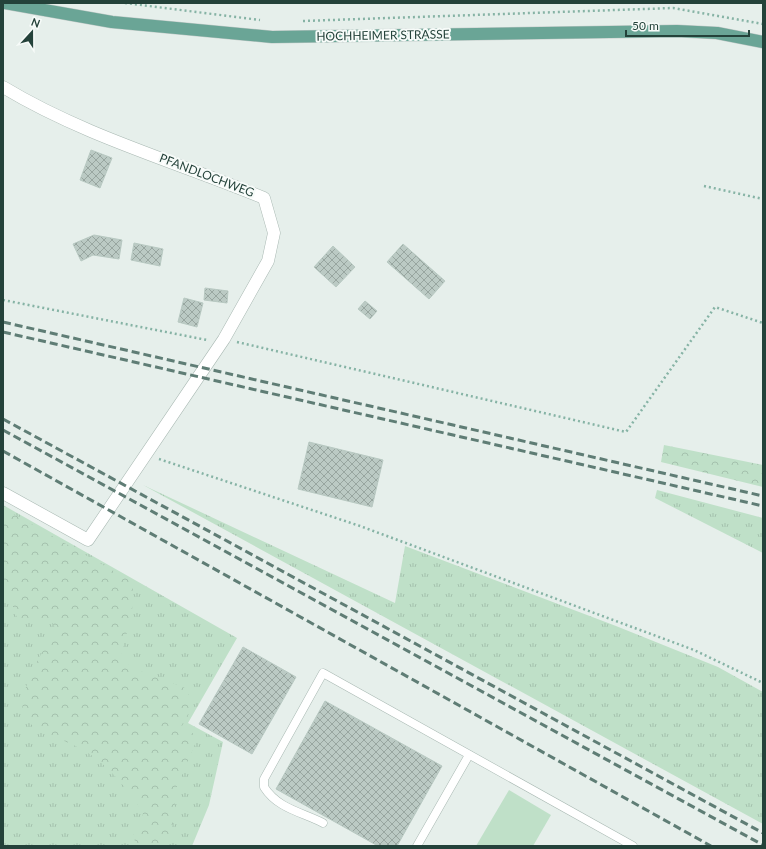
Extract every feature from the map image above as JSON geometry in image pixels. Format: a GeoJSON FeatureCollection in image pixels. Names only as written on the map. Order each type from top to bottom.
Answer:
{"type":"FeatureCollection","features":[{"type":"Feature","properties":{"kind":"main road","name":"HOCHHEIMER STRASSE"},"geometry":{"type":"LineString","coordinates":[[5,3],[112,22],[272,37],[677,31],[716,33],[763,42]]}},
{"type":"Feature","properties":{"kind":"street","name":"PFANDLOCHWEG"},"geometry":{"type":"LineString","coordinates":[[3,88],[94,132],[214,177],[264,198],[274,233],[268,261],[223,341],[100,520],[88,540],[3,493]]}},
{"type":"Feature","properties":{"kind":"lane"},"geometry":{"type":"LineString","coordinates":[[323,823],[310,816],[298,814],[277,802],[264,787],[264,779],[323,673],[633,846]]}},
{"type":"Feature","properties":{"kind":"lane"},"geometry":{"type":"LineString","coordinates":[[417,846],[469,755]]}},
{"type":"Feature","properties":{"kind":"path"},"geometry":{"type":"LineString","coordinates":[[125,3],[266,21]]}},
{"type":"Feature","properties":{"kind":"path"},"geometry":{"type":"LineString","coordinates":[[298,21],[673,8],[763,24]]}},
{"type":"Feature","properties":{"kind":"path"},"geometry":{"type":"LineString","coordinates":[[704,186],[763,199]]}},
{"type":"Feature","properties":{"kind":"path"},"geometry":{"type":"LineString","coordinates":[[3,300],[223,341],[626,432],[715,307],[763,324]]}},
{"type":"Feature","properties":{"kind":"path"},"geometry":{"type":"LineString","coordinates":[[145,455],[360,526],[694,650],[763,683]]}},
{"type":"Feature","properties":{"kind":"green space"},"geometry":{"type":"Polygon","coordinates":[[[664,445],[763,465],[763,487],[661,462],[664,445]]]}},
{"type":"Feature","properties":{"kind":"green space"},"geometry":{"type":"Polygon","coordinates":[[[143,485],[395,603],[405,546],[616,626],[718,667],[763,692],[763,824],[143,485]]]}},
{"type":"Feature","properties":{"kind":"green space"},"geometry":{"type":"Polygon","coordinates":[[[657,490],[763,518],[763,553],[655,498],[657,490]]]}},
{"type":"Feature","properties":{"kind":"green space"},"geometry":{"type":"Polygon","coordinates":[[[3,505],[237,638],[188,723],[223,742],[209,805],[192,846],[3,846],[3,505]]]}},
{"type":"Feature","properties":{"kind":"green space"},"geometry":{"type":"Polygon","coordinates":[[[3,508],[133,582],[132,614],[121,654],[133,670],[148,673],[185,688],[193,704],[182,726],[198,737],[175,791],[175,813],[168,846],[136,846],[133,833],[142,823],[143,812],[109,770],[101,762],[83,750],[37,728],[23,718],[22,706],[24,694],[32,672],[55,628],[52,621],[45,618],[30,623],[18,618],[15,614],[13,605],[14,596],[10,591],[3,593],[3,508]]]}},
{"type":"Feature","properties":{"kind":"green space"},"geometry":{"type":"Polygon","coordinates":[[[509,790],[551,815],[533,846],[476,846],[509,790]]]}},
{"type":"Feature","properties":{"kind":"building"},"geometry":{"type":"Polygon","coordinates":[[[91,150],[112,158],[100,188],[80,180],[91,150]]]}},
{"type":"Feature","properties":{"kind":"building"},"geometry":{"type":"Polygon","coordinates":[[[94,235],[122,240],[119,259],[93,255],[81,261],[73,244],[94,235]]]}},
{"type":"Feature","properties":{"kind":"building"},"geometry":{"type":"Polygon","coordinates":[[[134,243],[163,249],[160,266],[131,260],[134,243]]]}},
{"type":"Feature","properties":{"kind":"building"},"geometry":{"type":"Polygon","coordinates":[[[403,244],[445,281],[429,299],[387,262],[403,244]]]}},
{"type":"Feature","properties":{"kind":"building"},"geometry":{"type":"Polygon","coordinates":[[[333,246],[355,267],[336,287],[314,267],[333,246]]]}},
{"type":"Feature","properties":{"kind":"building"},"geometry":{"type":"Polygon","coordinates":[[[205,288],[228,291],[227,303],[204,300],[205,288]]]}},
{"type":"Feature","properties":{"kind":"building"},"geometry":{"type":"Polygon","coordinates":[[[184,298],[203,303],[197,327],[178,322],[184,298]]]}},
{"type":"Feature","properties":{"kind":"building"},"geometry":{"type":"Polygon","coordinates":[[[365,301],[377,311],[370,319],[358,309],[365,301]]]}},
{"type":"Feature","properties":{"kind":"building"},"geometry":{"type":"Polygon","coordinates":[[[309,442],[383,460],[372,507],[298,489],[309,442]]]}},
{"type":"Feature","properties":{"kind":"building"},"geometry":{"type":"Polygon","coordinates":[[[243,647],[296,677],[252,754],[199,724],[243,647]]]}},
{"type":"Feature","properties":{"kind":"building"},"geometry":{"type":"Polygon","coordinates":[[[325,701],[442,766],[397,846],[378,846],[276,789],[325,701]]]}},
{"type":"Feature","properties":{"kind":"railway"},"geometry":{"type":"LineString","coordinates":[[3,322],[763,496]]}},
{"type":"Feature","properties":{"kind":"railway"},"geometry":{"type":"LineString","coordinates":[[3,332],[763,506]]}},
{"type":"Feature","properties":{"kind":"railway"},"geometry":{"type":"LineString","coordinates":[[3,419],[763,833]]}},
{"type":"Feature","properties":{"kind":"railway"},"geometry":{"type":"LineString","coordinates":[[3,430],[763,845]]}},
{"type":"Feature","properties":{"kind":"railway"},"geometry":{"type":"LineString","coordinates":[[3,451],[711,846]]}}]}
